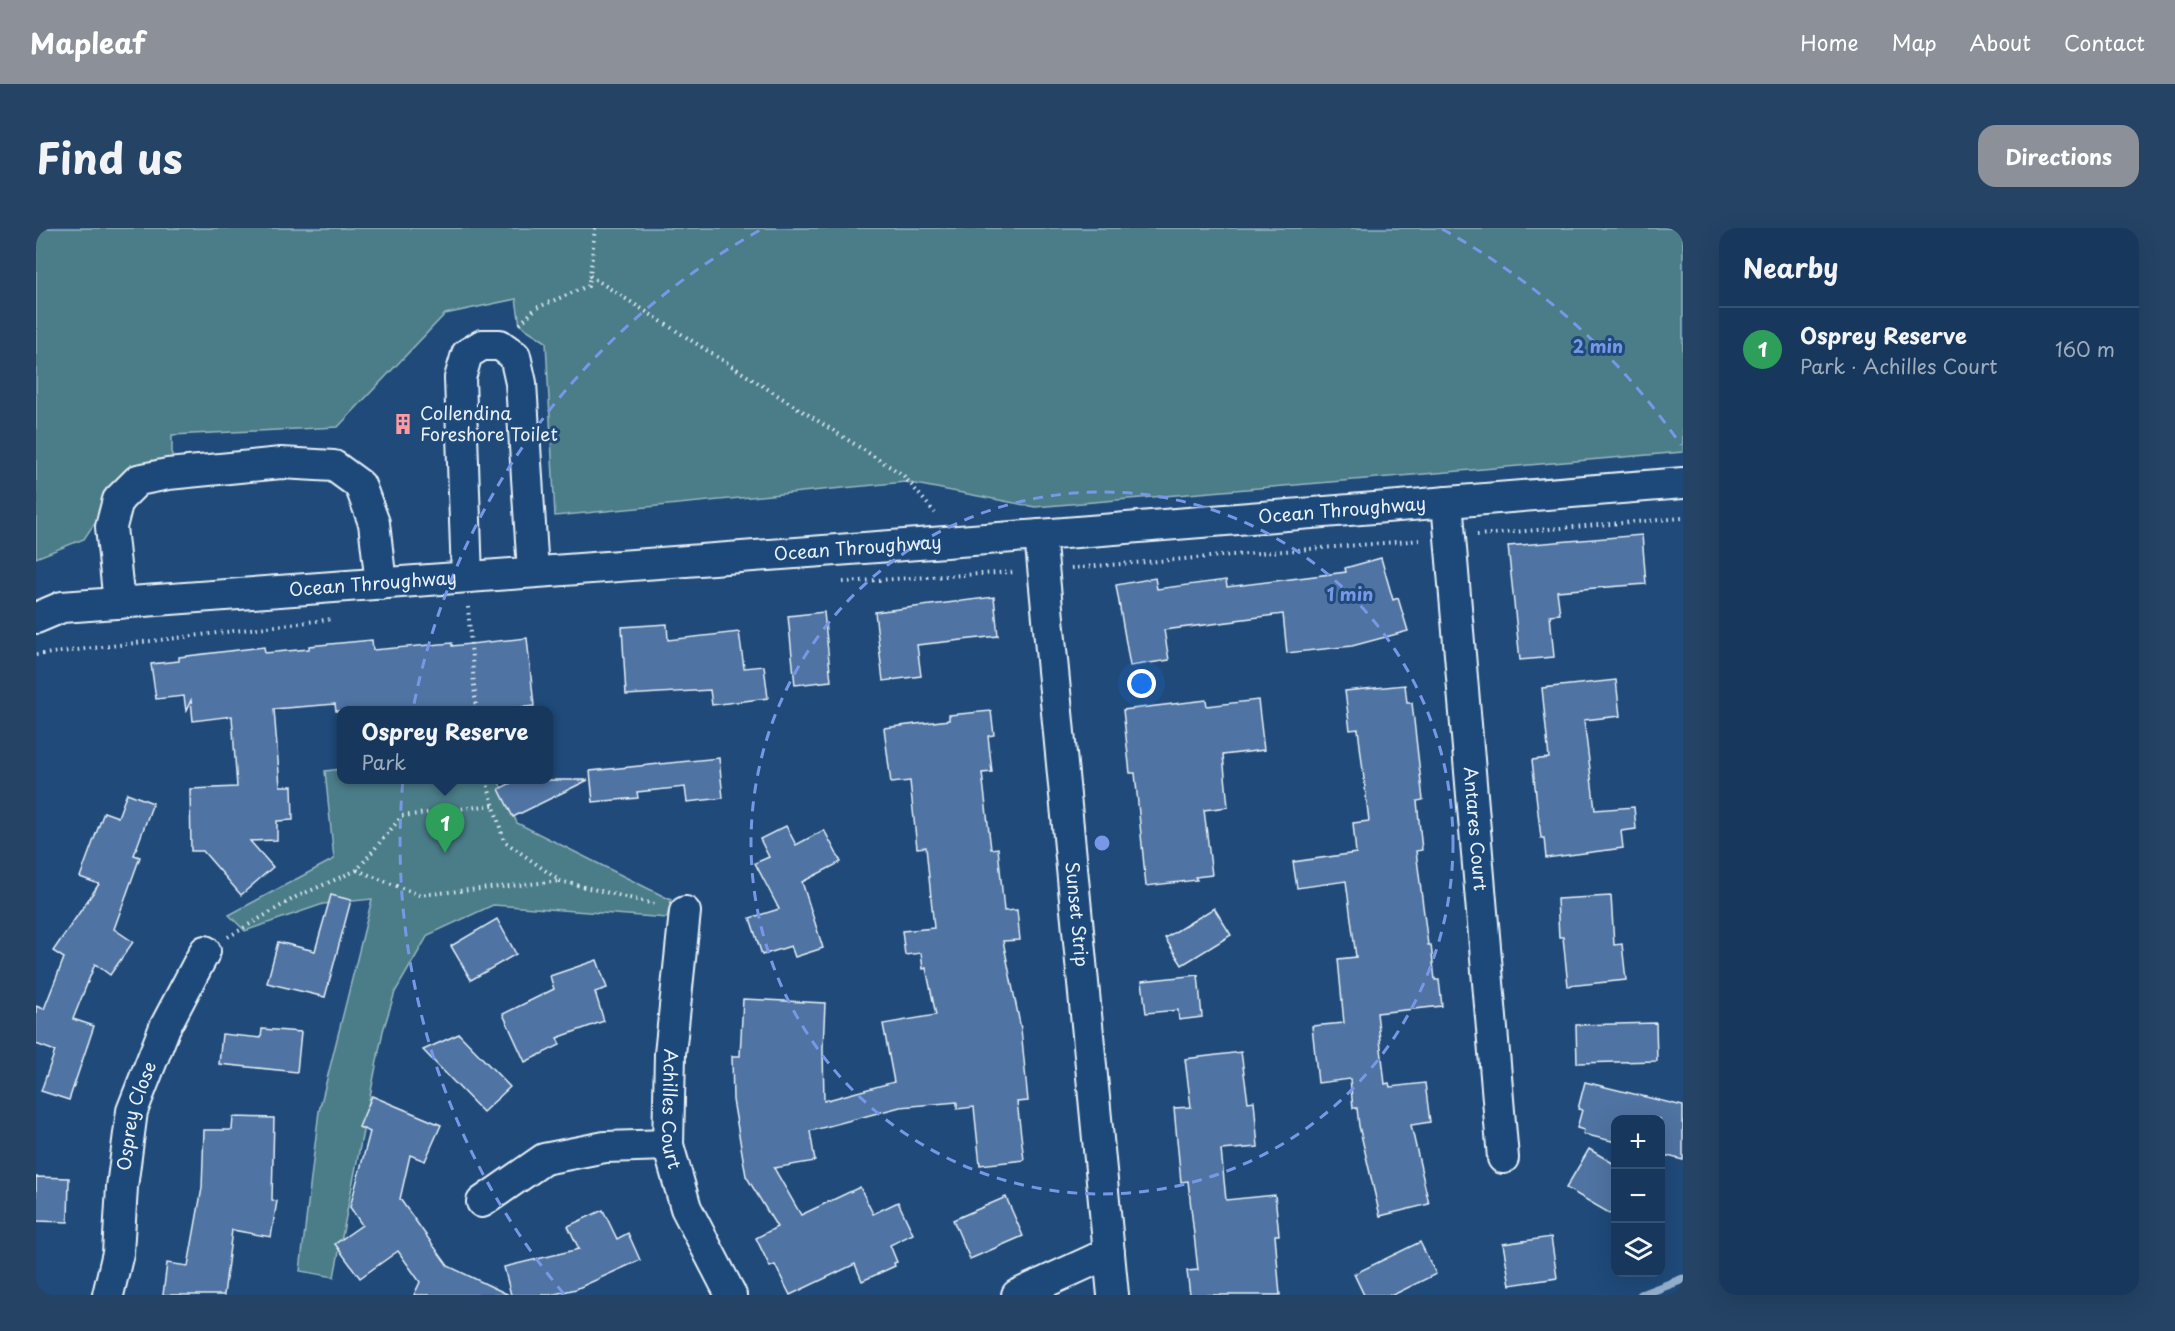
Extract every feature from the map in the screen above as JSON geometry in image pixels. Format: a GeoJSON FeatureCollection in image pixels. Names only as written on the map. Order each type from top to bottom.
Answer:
{"type":"FeatureCollection","features":[{"type":"Feature","properties":{"kind":"street"},"geometry":{"type":"LineString","coordinates":[[466,578],[460,378],[467,354],[482,345],[500,345],[515,356],[521,382],[533,572]]}},
{"type":"Feature","properties":{"kind":"street"},"geometry":{"type":"LineString","coordinates":[[119,603],[111,526],[118,500],[138,480],[168,474],[281,463],[334,466],[360,485],[374,523],[381,584]]}},
{"type":"Feature","properties":{"kind":"street","name":"Ocean Throughway"},"geometry":{"type":"LineString","coordinates":[[36,618],[63,607],[1040,535],[1683,483]]}},
{"type":"Feature","properties":{"kind":"street","name":"Antares Court"},"geometry":{"type":"LineString","coordinates":[[1448,502],[1503,1158]]}},
{"type":"Feature","properties":{"kind":"street","name":"Sunset Strip"},"geometry":{"type":"LineString","coordinates":[[1040,535],[1113,1295]]}},
{"type":"Feature","properties":{"kind":"street","name":"Achilles Court"},"geometry":{"type":"LineString","coordinates":[[686,912],[670,1054],[668,1145],[686,1208],[731,1295]]}},
{"type":"Feature","properties":{"kind":"street","name":"Osprey Close"},"geometry":{"type":"LineString","coordinates":[[108,1295],[118,1253],[122,1187],[132,1111],[165,1027],[204,951]]}},
{"type":"Feature","properties":{"kind":"street"},"geometry":{"type":"LineString","coordinates":[[482,1202],[544,1159],[605,1147],[668,1145]]}},
{"type":"Feature","properties":{"kind":"street"},"geometry":{"type":"LineString","coordinates":[[1017,1295],[1109,1253]]}},
{"type":"Feature","properties":{"kind":"path"},"geometry":{"type":"LineString","coordinates":[[500,345],[536,308],[588,286],[595,228]]}},
{"type":"Feature","properties":{"kind":"path"},"geometry":{"type":"LineString","coordinates":[[590,276],[903,475],[959,541]]}},
{"type":"Feature","properties":{"kind":"path"},"geometry":{"type":"LineString","coordinates":[[832,583],[1044,571],[1683,518]]}},
{"type":"Feature","properties":{"kind":"path"},"geometry":{"type":"LineString","coordinates":[[466,578],[476,706]]}},
{"type":"Feature","properties":{"kind":"path"},"geometry":{"type":"LineString","coordinates":[[36,655],[340,619]]}},
{"type":"Feature","properties":{"kind":"path"},"geometry":{"type":"LineString","coordinates":[[487,784],[504,842],[560,881]]}},
{"type":"Feature","properties":{"kind":"path"},"geometry":{"type":"LineString","coordinates":[[204,951],[296,897],[357,870],[402,816],[494,805]]}},
{"type":"Feature","properties":{"kind":"path"},"geometry":{"type":"LineString","coordinates":[[357,870],[419,895],[560,881],[686,912]]}},
{"type":"Feature","properties":{"kind":"green space"},"geometry":{"type":"Polygon","coordinates":[[[36,228],[1683,228],[1683,452],[1035,507],[905,482],[555,516],[546,342],[520,325],[516,299],[445,314],[338,427],[172,435],[172,462],[131,469],[84,539],[36,558],[36,228]]]}},
{"type":"Feature","properties":{"kind":"green space"},"geometry":{"type":"Polygon","coordinates":[[[337,770],[337,784],[500,784],[517,823],[671,900],[667,918],[493,905],[428,935],[395,992],[383,1031],[334,1277],[300,1271],[319,1111],[372,899],[323,904],[245,931],[229,915],[334,859],[325,771],[337,770]]]}},
{"type":"Feature","properties":{"kind":"building"},"geometry":{"type":"Polygon","coordinates":[[[1642,535],[1646,584],[1557,591],[1560,614],[1550,615],[1554,657],[1520,660],[1508,546],[1642,535]]]}},
{"type":"Feature","properties":{"kind":"building"},"geometry":{"type":"Polygon","coordinates":[[[1381,558],[1393,600],[1398,598],[1408,631],[1352,646],[1287,653],[1283,614],[1164,630],[1169,660],[1130,666],[1116,585],[1155,578],[1157,589],[1226,580],[1227,587],[1346,572],[1345,568],[1381,558]]]}},
{"type":"Feature","properties":{"kind":"building"},"geometry":{"type":"Polygon","coordinates":[[[994,597],[998,636],[917,645],[921,676],[883,681],[875,612],[994,597]]]}},
{"type":"Feature","properties":{"kind":"building"},"geometry":{"type":"Polygon","coordinates":[[[824,612],[831,681],[795,685],[788,616],[824,612]]]}},
{"type":"Feature","properties":{"kind":"building"},"geometry":{"type":"Polygon","coordinates":[[[667,624],[668,640],[739,632],[744,668],[764,666],[768,698],[712,705],[710,690],[626,695],[622,627],[667,624]]]}},
{"type":"Feature","properties":{"kind":"building"},"geometry":{"type":"Polygon","coordinates":[[[527,638],[534,706],[337,706],[336,711],[335,704],[274,709],[280,786],[292,786],[293,820],[277,821],[277,840],[250,841],[273,867],[241,895],[203,851],[191,851],[190,789],[237,787],[232,716],[193,721],[191,700],[186,711],[184,696],[156,699],[151,664],[179,661],[179,657],[264,647],[265,653],[372,640],[373,650],[452,643],[452,646],[527,638]]]}},
{"type":"Feature","properties":{"kind":"building"},"geometry":{"type":"Polygon","coordinates":[[[1616,680],[1620,716],[1584,720],[1595,810],[1634,807],[1636,829],[1621,831],[1623,848],[1546,858],[1544,838],[1541,838],[1532,760],[1549,758],[1542,688],[1616,680]]]}},
{"type":"Feature","properties":{"kind":"building"},"geometry":{"type":"Polygon","coordinates":[[[1405,685],[1407,703],[1412,703],[1423,800],[1417,801],[1422,850],[1416,851],[1428,945],[1431,945],[1435,980],[1439,980],[1442,1006],[1377,1013],[1385,1084],[1389,1083],[1390,1087],[1425,1083],[1430,1122],[1411,1125],[1429,1204],[1380,1216],[1357,1108],[1353,1108],[1350,1079],[1318,1083],[1312,1026],[1344,1023],[1338,959],[1356,957],[1346,881],[1297,888],[1293,862],[1356,853],[1353,823],[1369,821],[1358,729],[1350,730],[1345,691],[1405,685]]]}},
{"type":"Feature","properties":{"kind":"building"},"geometry":{"type":"Polygon","coordinates":[[[1206,700],[1207,706],[1258,700],[1264,750],[1223,755],[1228,807],[1204,810],[1212,875],[1195,877],[1197,880],[1146,886],[1135,773],[1130,773],[1123,710],[1206,700]]]}},
{"type":"Feature","properties":{"kind":"building"},"geometry":{"type":"Polygon","coordinates":[[[991,711],[994,735],[988,736],[992,772],[982,773],[991,849],[998,848],[1004,911],[1017,910],[1020,940],[1003,941],[1021,1029],[1028,1101],[1017,1102],[1024,1160],[980,1165],[974,1107],[957,1109],[957,1102],[900,1107],[810,1131],[815,1161],[774,1168],[801,1215],[860,1187],[873,1214],[898,1202],[913,1234],[890,1245],[897,1262],[894,1263],[895,1266],[862,1281],[855,1264],[790,1295],[775,1265],[770,1267],[756,1238],[777,1227],[746,1176],[733,1100],[732,1056],[740,1056],[743,999],[825,1003],[824,1101],[894,1082],[883,1024],[936,1015],[926,968],[923,969],[921,953],[905,955],[902,931],[934,928],[926,847],[917,848],[910,781],[891,783],[884,728],[949,720],[949,715],[991,711]]]}},
{"type":"Feature","properties":{"kind":"building"},"geometry":{"type":"Polygon","coordinates":[[[719,758],[723,798],[687,802],[685,787],[637,792],[638,798],[593,802],[590,771],[719,758]]]}},
{"type":"Feature","properties":{"kind":"building"},"geometry":{"type":"Polygon","coordinates":[[[553,780],[588,780],[513,817],[499,789],[509,784],[553,784],[553,780]]]}},
{"type":"Feature","properties":{"kind":"building"},"geometry":{"type":"Polygon","coordinates":[[[127,793],[153,803],[134,855],[140,857],[114,929],[133,942],[110,975],[95,964],[73,1019],[94,1026],[69,1100],[41,1091],[55,1051],[36,1044],[36,1006],[44,1009],[64,958],[53,951],[99,884],[80,877],[104,812],[118,817],[127,793]]]}},
{"type":"Feature","properties":{"kind":"building"},"geometry":{"type":"Polygon","coordinates":[[[786,826],[796,845],[824,830],[841,862],[802,882],[823,948],[795,957],[791,946],[762,955],[750,918],[779,909],[755,863],[769,857],[760,839],[786,826]]]}},
{"type":"Feature","properties":{"kind":"building"},"geometry":{"type":"Polygon","coordinates":[[[331,895],[351,900],[325,997],[267,983],[278,942],[315,951],[331,895]]]}},
{"type":"Feature","properties":{"kind":"building"},"geometry":{"type":"Polygon","coordinates":[[[1611,896],[1614,945],[1622,944],[1626,980],[1568,986],[1563,937],[1559,937],[1557,899],[1611,896]]]}},
{"type":"Feature","properties":{"kind":"building"},"geometry":{"type":"Polygon","coordinates":[[[1214,908],[1231,935],[1182,965],[1165,938],[1214,908]]]}},
{"type":"Feature","properties":{"kind":"building"},"geometry":{"type":"Polygon","coordinates":[[[497,919],[516,954],[471,980],[451,946],[497,919]]]}},
{"type":"Feature","properties":{"kind":"building"},"geometry":{"type":"Polygon","coordinates":[[[597,960],[607,988],[595,992],[604,1021],[557,1038],[560,1045],[525,1062],[503,1014],[554,989],[550,976],[597,960]]]}},
{"type":"Feature","properties":{"kind":"building"},"geometry":{"type":"Polygon","coordinates":[[[1198,975],[1202,1017],[1179,1020],[1178,1010],[1146,1013],[1142,981],[1198,975]]]}},
{"type":"Feature","properties":{"kind":"building"},"geometry":{"type":"Polygon","coordinates":[[[1656,1023],[1657,1061],[1577,1063],[1576,1025],[1656,1023]]]}},
{"type":"Feature","properties":{"kind":"building"},"geometry":{"type":"Polygon","coordinates":[[[262,1029],[301,1032],[297,1072],[219,1064],[222,1034],[261,1038],[262,1029]]]}},
{"type":"Feature","properties":{"kind":"building"},"geometry":{"type":"Polygon","coordinates":[[[459,1034],[510,1087],[483,1112],[423,1050],[459,1034]]]}},
{"type":"Feature","properties":{"kind":"building"},"geometry":{"type":"Polygon","coordinates":[[[1241,1052],[1248,1102],[1254,1101],[1258,1147],[1221,1150],[1226,1200],[1275,1195],[1279,1235],[1275,1235],[1280,1295],[1190,1295],[1187,1271],[1198,1270],[1188,1181],[1181,1182],[1174,1108],[1191,1107],[1185,1059],[1241,1052]]]}},
{"type":"Feature","properties":{"kind":"building"},"geometry":{"type":"Polygon","coordinates":[[[1585,1082],[1683,1106],[1683,1160],[1665,1155],[1665,1115],[1611,1115],[1611,1141],[1583,1134],[1584,1130],[1577,1128],[1582,1110],[1578,1109],[1585,1082]]]}},
{"type":"Feature","properties":{"kind":"building"},"geometry":{"type":"Polygon","coordinates":[[[372,1096],[441,1125],[425,1161],[410,1155],[400,1199],[448,1266],[509,1295],[414,1295],[420,1282],[398,1251],[360,1278],[335,1244],[362,1225],[350,1207],[370,1132],[359,1127],[372,1096]]]}},
{"type":"Feature","properties":{"kind":"building"},"geometry":{"type":"Polygon","coordinates":[[[233,1117],[274,1118],[272,1200],[277,1201],[271,1237],[232,1230],[224,1295],[163,1295],[167,1263],[188,1266],[202,1188],[204,1130],[232,1130],[233,1117]]]}},
{"type":"Feature","properties":{"kind":"building"},"geometry":{"type":"Polygon","coordinates":[[[1589,1149],[1611,1162],[1611,1214],[1566,1188],[1589,1149]]]}},
{"type":"Feature","properties":{"kind":"building"},"geometry":{"type":"Polygon","coordinates":[[[36,1177],[69,1178],[68,1222],[36,1221],[36,1177]]]}},
{"type":"Feature","properties":{"kind":"building"},"geometry":{"type":"Polygon","coordinates":[[[1006,1197],[1023,1236],[970,1259],[953,1220],[1006,1197]]]}},
{"type":"Feature","properties":{"kind":"building"},"geometry":{"type":"Polygon","coordinates":[[[603,1210],[617,1239],[628,1233],[640,1260],[576,1289],[551,1295],[511,1295],[504,1267],[579,1249],[568,1226],[603,1210]]]}},
{"type":"Feature","properties":{"kind":"building"},"geometry":{"type":"Polygon","coordinates":[[[1551,1237],[1557,1278],[1510,1285],[1503,1244],[1551,1237]]]}},
{"type":"Feature","properties":{"kind":"building"},"geometry":{"type":"Polygon","coordinates":[[[1420,1242],[1436,1274],[1393,1295],[1364,1295],[1354,1274],[1420,1242]]]}},
{"type":"Feature","properties":{"kind":"waterway"},"geometry":{"type":"LineString","coordinates":[[1641,1295],[1683,1279]]}},
{"type":"Feature","properties":{"kind":"place","name":"Collendina Foreshore Toilet"},"geometry":{"type":"Point","coordinates":[403,424]}},
{"type":"Feature","properties":{"kind":"place","name":"Osprey Reserve"},"geometry":{"type":"Point","coordinates":[445,853]}}]}
